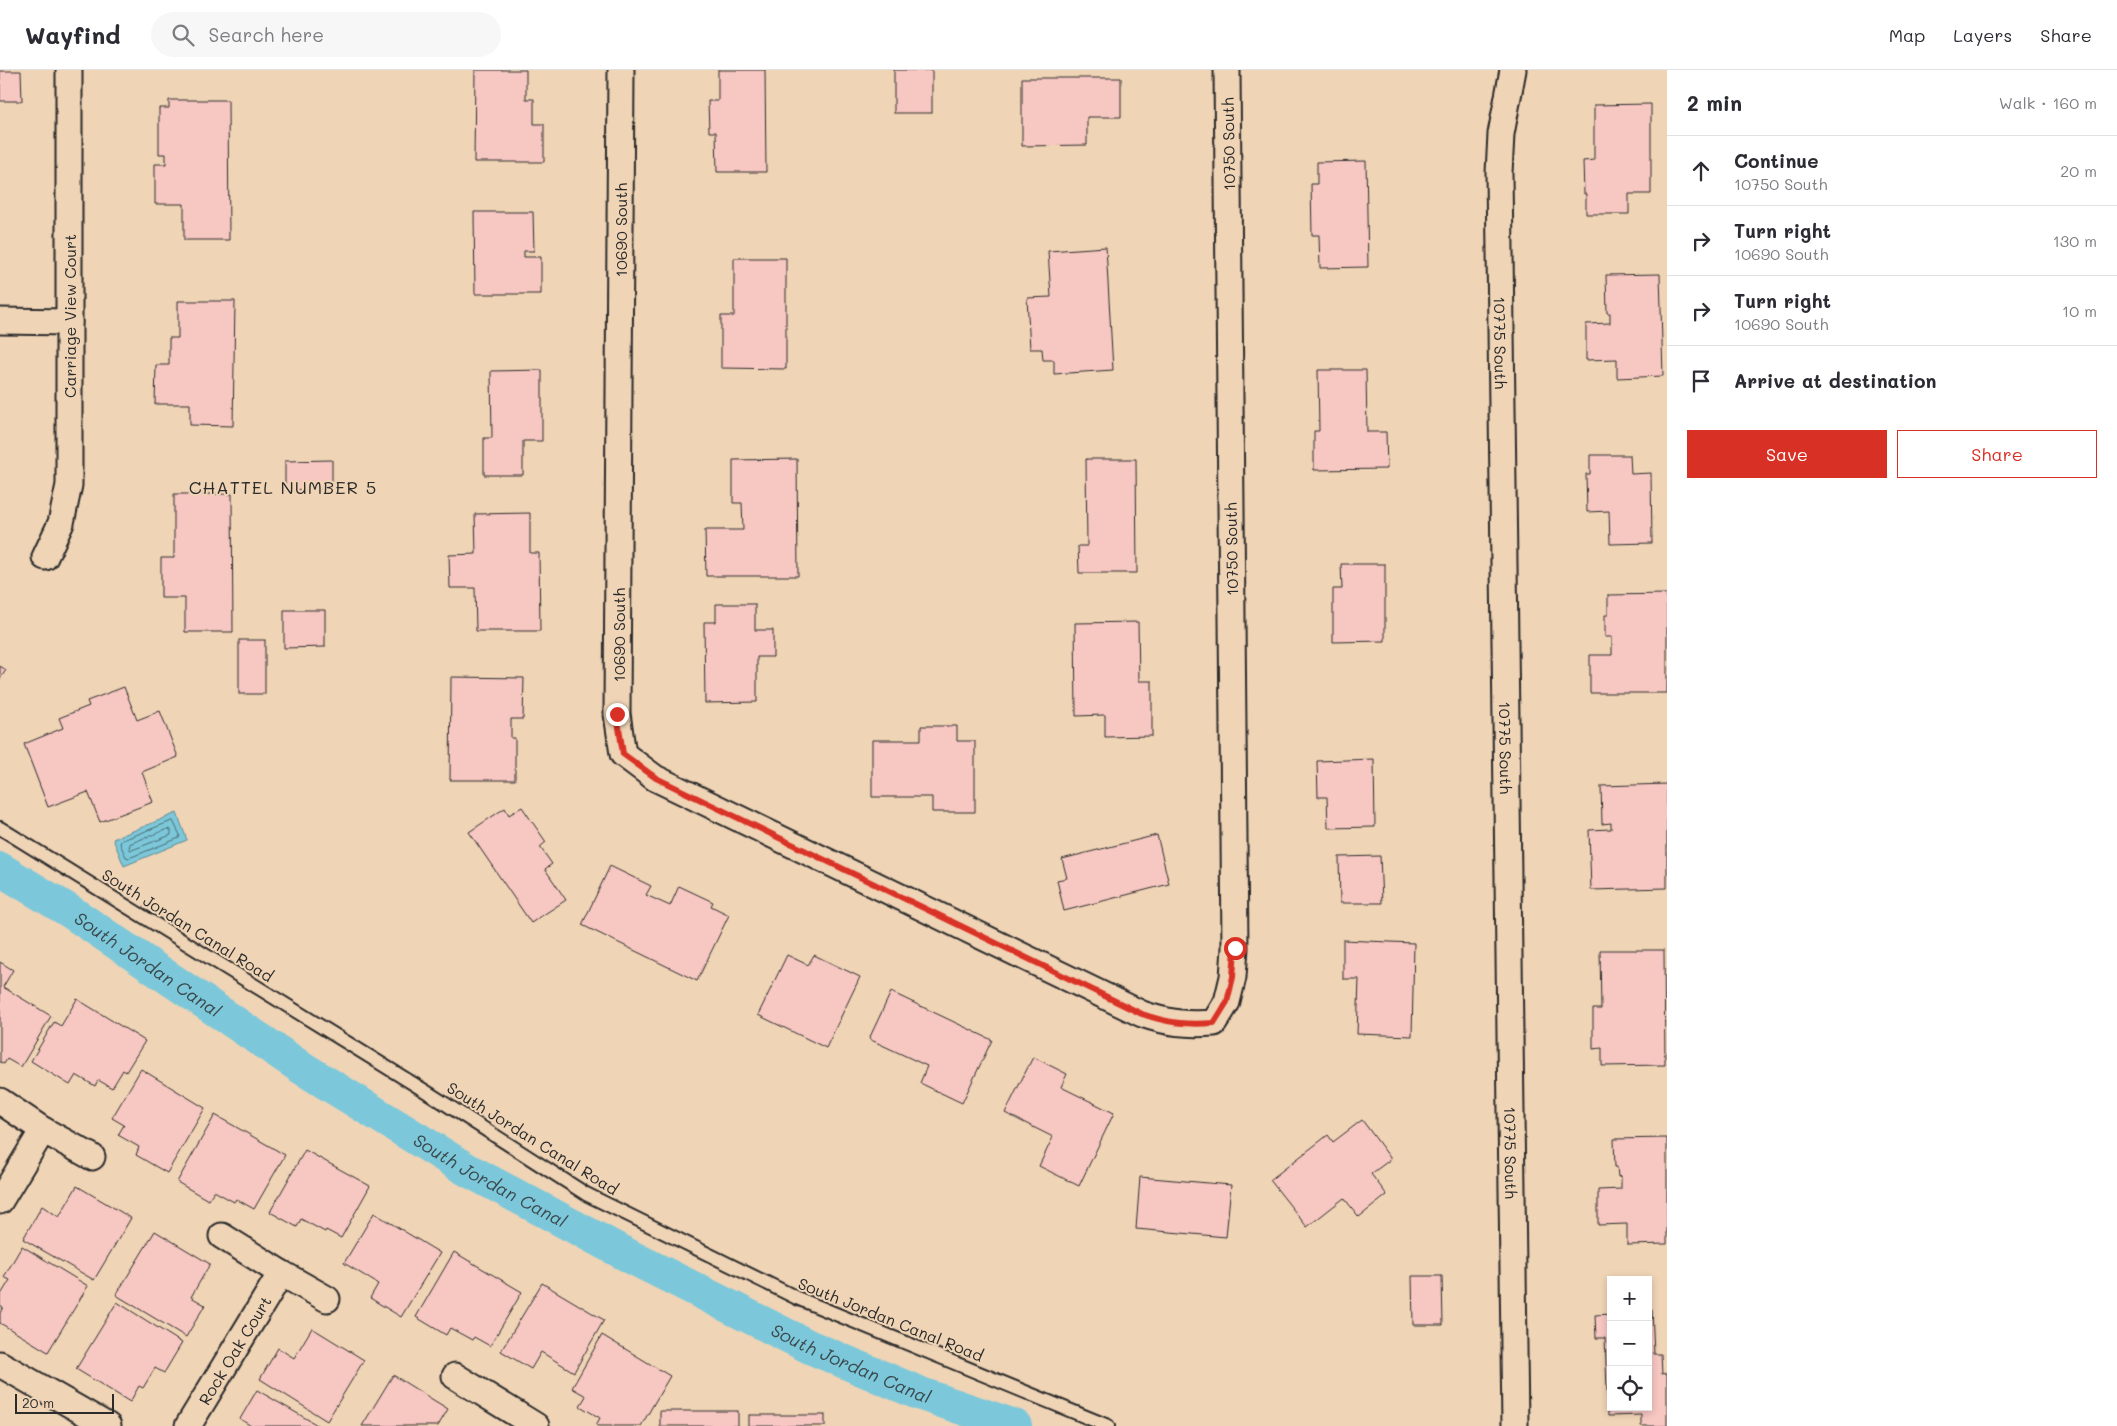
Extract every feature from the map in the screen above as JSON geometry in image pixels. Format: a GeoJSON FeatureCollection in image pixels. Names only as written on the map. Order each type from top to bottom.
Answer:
{"type":"FeatureCollection","features":[{"type":"Feature","properties":{"kind":"street","name":"Carriage View Court"},"geometry":{"type":"LineString","coordinates":[[45,557],[61,523],[69,484],[69,70]]}},
{"type":"Feature","properties":{"kind":"street","name":"10690 South"},"geometry":{"type":"LineString","coordinates":[[621,70],[617,714],[623,754],[656,778],[1142,1014],[1165,1022],[1190,1025],[1214,1023]]}},
{"type":"Feature","properties":{"kind":"street","name":"10750 South"},"geometry":{"type":"LineString","coordinates":[[1214,1023],[1227,1002],[1233,977],[1235,948],[1227,70]]}},
{"type":"Feature","properties":{"kind":"street","name":"10775 South"},"geometry":{"type":"LineString","coordinates":[[1513,70],[1501,134],[1499,173],[1515,1426]]}},
{"type":"Feature","properties":{"kind":"street"},"geometry":{"type":"LineString","coordinates":[[0,321],[69,322]]}},
{"type":"Feature","properties":{"kind":"street"},"geometry":{"type":"LineString","coordinates":[[0,1101],[43,1130],[92,1157]]}},
{"type":"Feature","properties":{"kind":"street"},"geometry":{"type":"LineString","coordinates":[[0,1201],[43,1130]]}},
{"type":"Feature","properties":{"kind":"street"},"geometry":{"type":"LineString","coordinates":[[222,1236],[280,1273],[327,1299]]}},
{"type":"Feature","properties":{"kind":"street","name":"Rock Oak Court"},"geometry":{"type":"LineString","coordinates":[[188,1426],[280,1273]]}},
{"type":"Feature","properties":{"kind":"street"},"geometry":{"type":"LineString","coordinates":[[0,1364],[108,1426]]}},
{"type":"Feature","properties":{"kind":"street"},"geometry":{"type":"LineString","coordinates":[[456,1376],[522,1422]]}},
{"type":"Feature","properties":{"kind":"lane","name":"South Jordan Canal Road"},"geometry":{"type":"LineString","coordinates":[[0,828],[422,1089],[586,1194],[797,1298],[1108,1426]]}},
{"type":"Feature","properties":{"kind":"water"},"geometry":{"type":"Polygon","coordinates":[[[177,813],[187,840],[124,866],[113,839],[177,813]]]}},
{"type":"Feature","properties":{"kind":"building"},"geometry":{"type":"Polygon","coordinates":[[[475,70],[526,70],[526,99],[534,99],[534,124],[544,124],[544,162],[474,162],[475,70]]]}},
{"type":"Feature","properties":{"kind":"building"},"geometry":{"type":"Polygon","coordinates":[[[718,70],[765,70],[766,172],[717,172],[716,132],[709,132],[708,101],[718,101],[718,70]]]}},
{"type":"Feature","properties":{"kind":"building"},"geometry":{"type":"Polygon","coordinates":[[[894,70],[932,70],[932,113],[894,113],[894,70]]]}},
{"type":"Feature","properties":{"kind":"building"},"geometry":{"type":"Polygon","coordinates":[[[0,71],[21,71],[22,101],[0,101],[0,71]]]}},
{"type":"Feature","properties":{"kind":"building"},"geometry":{"type":"Polygon","coordinates":[[[1022,78],[1121,78],[1121,117],[1087,117],[1087,145],[1022,146],[1022,78]]]}},
{"type":"Feature","properties":{"kind":"building"},"geometry":{"type":"Polygon","coordinates":[[[169,100],[228,100],[229,240],[184,240],[184,204],[155,204],[155,164],[166,164],[166,154],[159,154],[159,108],[169,108],[169,100]]]}},
{"type":"Feature","properties":{"kind":"building"},"geometry":{"type":"Polygon","coordinates":[[[1651,104],[1651,194],[1629,194],[1629,214],[1586,214],[1583,161],[1594,160],[1594,105],[1651,104]]]}},
{"type":"Feature","properties":{"kind":"building"},"geometry":{"type":"Polygon","coordinates":[[[1366,161],[1368,267],[1320,268],[1319,235],[1312,235],[1311,184],[1317,184],[1317,162],[1366,161]]]}},
{"type":"Feature","properties":{"kind":"building"},"geometry":{"type":"Polygon","coordinates":[[[474,212],[533,212],[534,251],[524,251],[524,257],[541,257],[541,294],[475,294],[474,212]]]}},
{"type":"Feature","properties":{"kind":"building"},"geometry":{"type":"Polygon","coordinates":[[[1106,247],[1113,370],[1054,374],[1054,360],[1043,360],[1042,349],[1030,349],[1027,298],[1051,297],[1048,251],[1106,247]]]}},
{"type":"Feature","properties":{"kind":"building"},"geometry":{"type":"Polygon","coordinates":[[[734,258],[786,258],[786,369],[721,368],[721,316],[734,316],[734,258]]]}},
{"type":"Feature","properties":{"kind":"building"},"geometry":{"type":"Polygon","coordinates":[[[1660,274],[1663,376],[1617,378],[1617,359],[1586,360],[1586,324],[1610,323],[1610,313],[1607,313],[1606,275],[1660,274]]]}},
{"type":"Feature","properties":{"kind":"building"},"geometry":{"type":"Polygon","coordinates":[[[178,301],[235,301],[233,426],[190,425],[190,404],[155,404],[156,365],[169,365],[169,338],[178,338],[178,301]]]}},
{"type":"Feature","properties":{"kind":"building"},"geometry":{"type":"Polygon","coordinates":[[[542,370],[542,441],[523,441],[523,475],[484,475],[484,438],[492,438],[491,371],[542,370]]]}},
{"type":"Feature","properties":{"kind":"building"},"geometry":{"type":"Polygon","coordinates":[[[1318,370],[1366,370],[1367,432],[1386,432],[1387,469],[1314,470],[1314,431],[1319,431],[1318,370]]]}},
{"type":"Feature","properties":{"kind":"building"},"geometry":{"type":"Polygon","coordinates":[[[1590,455],[1630,455],[1631,474],[1651,473],[1652,543],[1610,544],[1609,511],[1587,512],[1586,474],[1590,474],[1590,455]]]}},
{"type":"Feature","properties":{"kind":"building"},"geometry":{"type":"Polygon","coordinates":[[[797,459],[798,576],[706,576],[705,530],[743,530],[742,503],[733,503],[733,460],[797,459]]]}},
{"type":"Feature","properties":{"kind":"building"},"geometry":{"type":"Polygon","coordinates":[[[1086,459],[1136,459],[1137,573],[1079,573],[1078,546],[1087,546],[1086,459]]]}},
{"type":"Feature","properties":{"kind":"building"},"geometry":{"type":"Polygon","coordinates":[[[332,460],[332,489],[285,490],[285,461],[332,460]]]}},
{"type":"Feature","properties":{"kind":"building"},"geometry":{"type":"Polygon","coordinates":[[[174,494],[232,494],[233,632],[185,632],[185,598],[161,598],[161,558],[174,558],[174,494]]]}},
{"type":"Feature","properties":{"kind":"building"},"geometry":{"type":"Polygon","coordinates":[[[530,513],[530,553],[539,553],[540,631],[476,631],[475,588],[450,588],[449,555],[476,554],[475,514],[530,513]]]}},
{"type":"Feature","properties":{"kind":"building"},"geometry":{"type":"Polygon","coordinates":[[[1341,564],[1385,564],[1385,641],[1333,642],[1333,589],[1342,589],[1341,564]]]}},
{"type":"Feature","properties":{"kind":"building"},"geometry":{"type":"Polygon","coordinates":[[[1667,594],[1667,693],[1590,693],[1590,655],[1612,655],[1612,637],[1605,637],[1605,615],[1608,615],[1608,595],[1667,594]]]}},
{"type":"Feature","properties":{"kind":"building"},"geometry":{"type":"Polygon","coordinates":[[[716,604],[755,604],[755,630],[773,630],[773,657],[757,657],[757,702],[705,703],[704,622],[716,622],[716,604]]]}},
{"type":"Feature","properties":{"kind":"building"},"geometry":{"type":"Polygon","coordinates":[[[284,610],[325,610],[325,647],[284,648],[284,610]]]}},
{"type":"Feature","properties":{"kind":"building"},"geometry":{"type":"Polygon","coordinates":[[[1138,622],[1139,681],[1152,681],[1152,736],[1105,737],[1105,715],[1076,716],[1075,623],[1138,622]]]}},
{"type":"Feature","properties":{"kind":"building"},"geometry":{"type":"Polygon","coordinates":[[[239,640],[265,640],[265,694],[239,694],[239,640]]]}},
{"type":"Feature","properties":{"kind":"building"},"geometry":{"type":"Polygon","coordinates":[[[0,666],[6,670],[0,679],[0,666]]]}},
{"type":"Feature","properties":{"kind":"building"},"geometry":{"type":"Polygon","coordinates":[[[451,677],[524,678],[523,719],[511,719],[511,738],[515,738],[515,780],[450,780],[451,677]]]}},
{"type":"Feature","properties":{"kind":"building"},"geometry":{"type":"Polygon","coordinates":[[[124,687],[137,720],[160,711],[178,757],[142,772],[153,802],[100,822],[88,792],[48,807],[24,744],[63,728],[59,718],[89,706],[87,701],[124,687]]]}},
{"type":"Feature","properties":{"kind":"building"},"geometry":{"type":"Polygon","coordinates":[[[921,726],[957,726],[957,741],[975,741],[975,812],[932,812],[932,797],[872,797],[872,740],[921,740],[921,726]]]}},
{"type":"Feature","properties":{"kind":"building"},"geometry":{"type":"Polygon","coordinates":[[[1374,759],[1375,827],[1328,828],[1327,797],[1318,797],[1317,761],[1374,759]]]}},
{"type":"Feature","properties":{"kind":"building"},"geometry":{"type":"Polygon","coordinates":[[[1667,784],[1667,888],[1591,890],[1589,830],[1611,829],[1611,823],[1602,824],[1601,786],[1667,784]]]}},
{"type":"Feature","properties":{"kind":"building"},"geometry":{"type":"Polygon","coordinates":[[[522,807],[546,842],[540,847],[552,864],[545,869],[566,900],[531,923],[469,832],[505,808],[509,815],[522,807]]]}},
{"type":"Feature","properties":{"kind":"building"},"geometry":{"type":"Polygon","coordinates":[[[1157,835],[1169,884],[1064,911],[1057,880],[1067,878],[1062,859],[1157,835]]]}},
{"type":"Feature","properties":{"kind":"building"},"geometry":{"type":"Polygon","coordinates":[[[1380,856],[1382,903],[1340,903],[1339,857],[1380,856]]]}},
{"type":"Feature","properties":{"kind":"building"},"geometry":{"type":"Polygon","coordinates":[[[610,866],[651,886],[646,895],[670,906],[679,886],[713,902],[711,906],[729,915],[697,981],[582,925],[610,866]]]}},
{"type":"Feature","properties":{"kind":"building"},"geometry":{"type":"Polygon","coordinates":[[[1343,940],[1414,943],[1412,1036],[1357,1034],[1359,979],[1343,979],[1343,940]]]}},
{"type":"Feature","properties":{"kind":"building"},"geometry":{"type":"Polygon","coordinates":[[[1600,950],[1664,950],[1665,1065],[1602,1066],[1602,1048],[1593,1049],[1593,1009],[1601,1009],[1600,950]]]}},
{"type":"Feature","properties":{"kind":"building"},"geometry":{"type":"Polygon","coordinates":[[[787,955],[808,965],[814,955],[860,977],[826,1048],[758,1015],[787,955]]]}},
{"type":"Feature","properties":{"kind":"building"},"geometry":{"type":"Polygon","coordinates":[[[0,962],[13,970],[3,987],[51,1016],[21,1067],[7,1059],[4,1064],[0,1062],[0,962]]]}},
{"type":"Feature","properties":{"kind":"building"},"geometry":{"type":"Polygon","coordinates":[[[891,992],[992,1040],[962,1103],[920,1083],[927,1066],[869,1039],[891,992]]]}},
{"type":"Feature","properties":{"kind":"building"},"geometry":{"type":"Polygon","coordinates":[[[77,999],[145,1041],[126,1072],[123,1070],[112,1088],[98,1080],[95,1086],[76,1075],[70,1085],[31,1061],[54,1022],[61,1026],[77,999]]]}},
{"type":"Feature","properties":{"kind":"building"},"geometry":{"type":"Polygon","coordinates":[[[1033,1057],[1067,1074],[1061,1087],[1114,1113],[1079,1186],[1039,1166],[1053,1137],[1005,1113],[1033,1057]]]}},
{"type":"Feature","properties":{"kind":"building"},"geometry":{"type":"Polygon","coordinates":[[[141,1069],[205,1108],[167,1173],[136,1155],[139,1147],[118,1135],[124,1125],[112,1118],[141,1069]]]}},
{"type":"Feature","properties":{"kind":"building"},"geometry":{"type":"Polygon","coordinates":[[[215,1115],[285,1155],[254,1209],[236,1199],[234,1202],[214,1191],[208,1200],[177,1182],[215,1115]]]}},
{"type":"Feature","properties":{"kind":"building"},"geometry":{"type":"Polygon","coordinates":[[[1362,1120],[1391,1159],[1371,1174],[1387,1195],[1359,1217],[1344,1198],[1307,1227],[1270,1180],[1328,1135],[1333,1142],[1362,1120]]]}},
{"type":"Feature","properties":{"kind":"building"},"geometry":{"type":"Polygon","coordinates":[[[1667,1138],[1667,1244],[1627,1245],[1627,1224],[1598,1225],[1598,1190],[1621,1189],[1621,1176],[1618,1177],[1617,1167],[1615,1167],[1614,1139],[1667,1138]]]}},
{"type":"Feature","properties":{"kind":"building"},"geometry":{"type":"Polygon","coordinates":[[[305,1150],[370,1186],[341,1238],[301,1219],[297,1227],[270,1212],[305,1150]]]}},
{"type":"Feature","properties":{"kind":"building"},"geometry":{"type":"Polygon","coordinates":[[[1140,1177],[1231,1185],[1226,1237],[1136,1229],[1140,1177]]]}},
{"type":"Feature","properties":{"kind":"building"},"geometry":{"type":"Polygon","coordinates":[[[77,1186],[131,1218],[94,1280],[23,1239],[42,1206],[59,1217],[77,1186]]]}},
{"type":"Feature","properties":{"kind":"building"},"geometry":{"type":"Polygon","coordinates":[[[374,1213],[440,1253],[401,1317],[370,1298],[378,1284],[344,1263],[374,1213]]]}},
{"type":"Feature","properties":{"kind":"building"},"geometry":{"type":"Polygon","coordinates":[[[155,1231],[210,1264],[191,1297],[205,1305],[186,1337],[116,1295],[155,1231]]]}},
{"type":"Feature","properties":{"kind":"building"},"geometry":{"type":"Polygon","coordinates":[[[22,1246],[88,1286],[48,1352],[0,1323],[0,1313],[3,1307],[0,1305],[0,1296],[10,1280],[4,1277],[22,1246]]]}},
{"type":"Feature","properties":{"kind":"building"},"geometry":{"type":"Polygon","coordinates":[[[454,1252],[522,1292],[490,1346],[474,1337],[472,1340],[450,1328],[446,1335],[416,1317],[454,1252]]]}},
{"type":"Feature","properties":{"kind":"building"},"geometry":{"type":"Polygon","coordinates":[[[1412,1276],[1442,1276],[1443,1325],[1413,1325],[1412,1276]]]}},
{"type":"Feature","properties":{"kind":"building"},"geometry":{"type":"Polygon","coordinates":[[[542,1283],[604,1320],[574,1372],[541,1352],[531,1369],[501,1351],[542,1283]]]}},
{"type":"Feature","properties":{"kind":"building"},"geometry":{"type":"Polygon","coordinates":[[[117,1302],[182,1343],[164,1373],[155,1368],[143,1388],[139,1386],[130,1402],[76,1369],[117,1302]]]}},
{"type":"Feature","properties":{"kind":"building"},"geometry":{"type":"Polygon","coordinates":[[[1652,1309],[1654,1354],[1661,1354],[1662,1374],[1667,1373],[1667,1426],[1641,1426],[1641,1415],[1608,1416],[1608,1411],[1652,1411],[1652,1309]]]}},
{"type":"Feature","properties":{"kind":"building"},"geometry":{"type":"Polygon","coordinates":[[[1607,1314],[1607,1390],[1605,1338],[1596,1338],[1595,1315],[1607,1314]]]}},
{"type":"Feature","properties":{"kind":"building"},"geometry":{"type":"Polygon","coordinates":[[[312,1328],[364,1360],[327,1421],[260,1379],[278,1348],[294,1358],[312,1328]]]}},
{"type":"Feature","properties":{"kind":"building"},"geometry":{"type":"Polygon","coordinates":[[[602,1335],[670,1376],[641,1426],[596,1425],[600,1418],[580,1406],[586,1396],[572,1388],[602,1335]]]}},
{"type":"Feature","properties":{"kind":"building"},"geometry":{"type":"Polygon","coordinates":[[[393,1375],[448,1409],[438,1426],[362,1426],[393,1375]]]}},
{"type":"Feature","properties":{"kind":"building"},"geometry":{"type":"Polygon","coordinates":[[[257,1390],[319,1426],[251,1426],[240,1419],[257,1390]]]}},
{"type":"Feature","properties":{"kind":"building"},"geometry":{"type":"Polygon","coordinates":[[[660,1411],[738,1411],[738,1426],[660,1426],[660,1411]]]}},
{"type":"Feature","properties":{"kind":"building"},"geometry":{"type":"Polygon","coordinates":[[[749,1415],[825,1415],[825,1426],[749,1426],[749,1415]]]}},
{"type":"Feature","properties":{"kind":"waterway","name":"South Jordan Canal"},"geometry":{"type":"LineString","coordinates":[[0,869],[71,912],[299,1066],[466,1169],[633,1258],[810,1347],[921,1394],[1015,1426]]}},
{"type":"Feature","properties":{"kind":"district","name":"CHATTEL NUMBER 5"},"geometry":{"type":"Point","coordinates":[283,487]}},
{"type":"Feature","properties":{"kind":"route"},"geometry":{"type":"LineString","coordinates":[[617,714],[623,754],[656,778],[1142,1014],[1165,1022],[1190,1025],[1214,1023],[1227,1002],[1233,977],[1235,948]]}}]}
